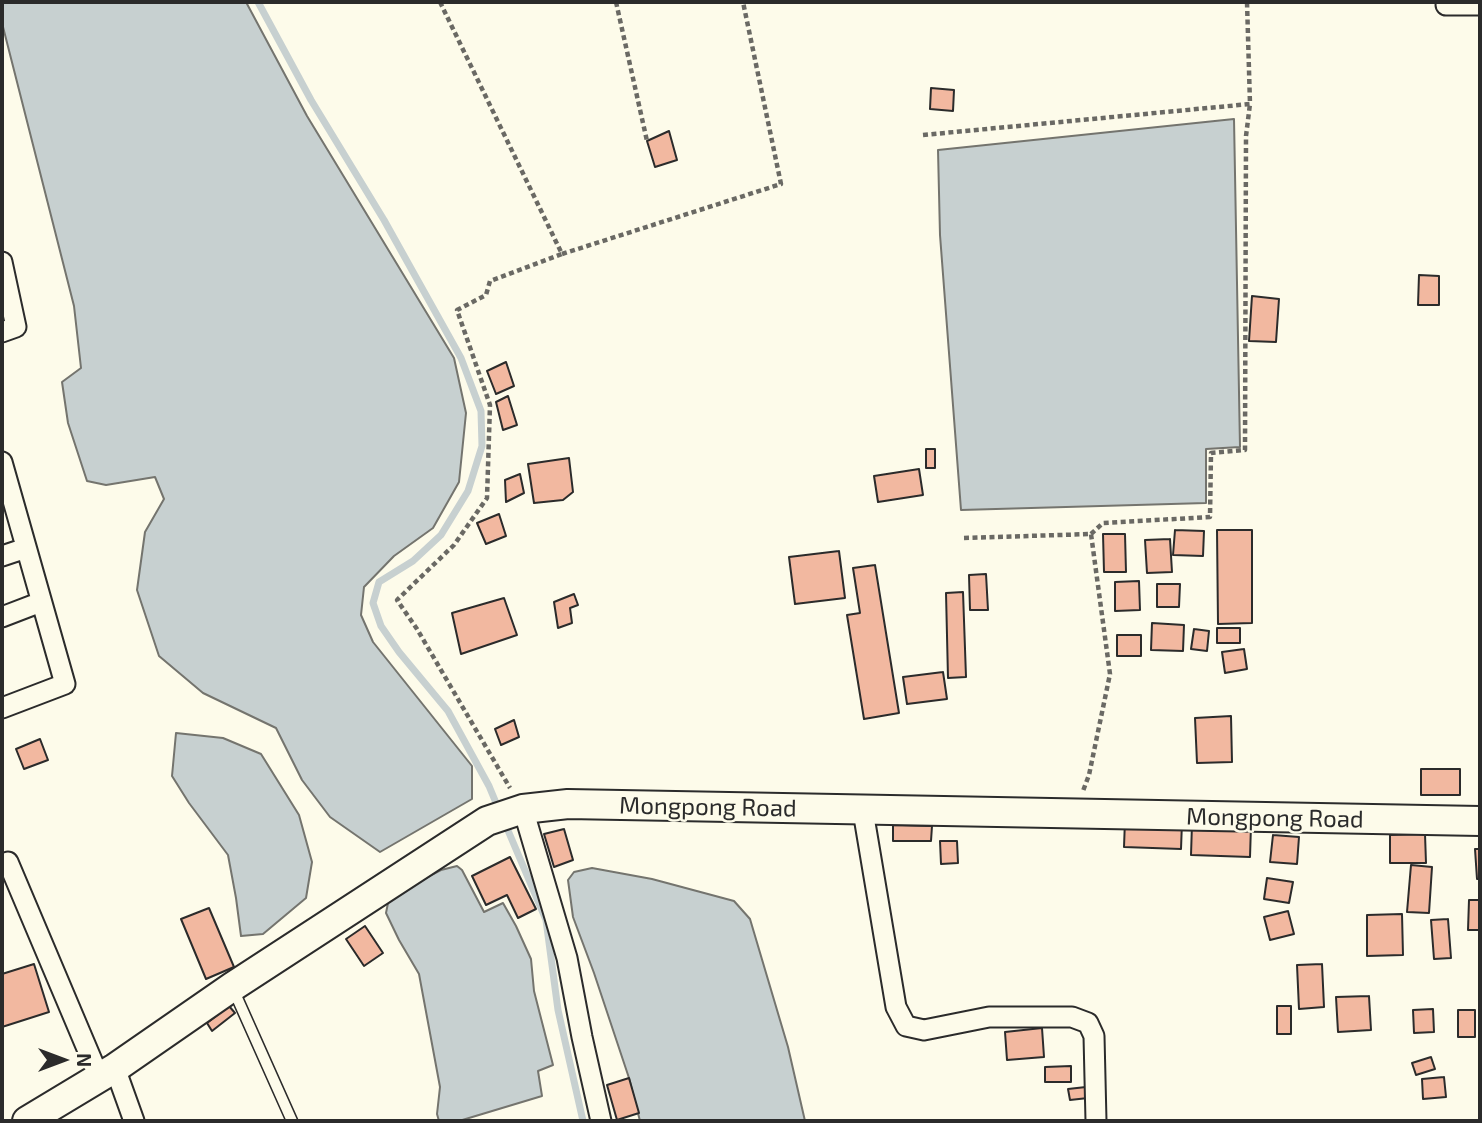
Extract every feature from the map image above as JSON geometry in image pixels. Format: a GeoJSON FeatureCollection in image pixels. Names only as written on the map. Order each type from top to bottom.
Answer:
{"type":"FeatureCollection","features":[{"type":"Feature","properties":{"kind":"main road","name":"Mongpong Road"},"geometry":{"type":"LineString","coordinates":[[27,1121],[107,1072],[487,821],[523,809],[568,804],[1480,821]]}},
{"type":"Feature","properties":{"kind":"street"},"geometry":{"type":"LineString","coordinates":[[1446,5],[1480,5]]}},
{"type":"Feature","properties":{"kind":"street"},"geometry":{"type":"LineString","coordinates":[[2,262],[16,327],[2,332]]}},
{"type":"Feature","properties":{"kind":"street"},"geometry":{"type":"LineString","coordinates":[[2,462],[6,494],[26,548],[65,684],[2,708]]}},
{"type":"Feature","properties":{"kind":"street"},"geometry":{"type":"LineString","coordinates":[[2,556],[26,548]]}},
{"type":"Feature","properties":{"kind":"street"},"geometry":{"type":"LineString","coordinates":[[2,617],[41,602]]}},
{"type":"Feature","properties":{"kind":"street"},"geometry":{"type":"LineString","coordinates":[[523,809],[567,958],[601,1121]]}},
{"type":"Feature","properties":{"kind":"street"},"geometry":{"type":"LineString","coordinates":[[863,811],[896,1007],[906,1026],[925,1030],[989,1017],[1072,1017],[1087,1023],[1094,1036],[1096,1121]]}},
{"type":"Feature","properties":{"kind":"street"},"geometry":{"type":"LineString","coordinates":[[8,862],[107,1072],[134,1121]]}},
{"type":"Feature","properties":{"kind":"lane"},"geometry":{"type":"LineString","coordinates":[[232,987],[292,1121]]}},
{"type":"Feature","properties":{"kind":"path"},"geometry":{"type":"LineString","coordinates":[[440,2],[562,254]]}},
{"type":"Feature","properties":{"kind":"path"},"geometry":{"type":"LineString","coordinates":[[617,2],[646,141]]}},
{"type":"Feature","properties":{"kind":"path"},"geometry":{"type":"LineString","coordinates":[[523,809],[417,629],[397,600],[454,545],[487,498],[490,405],[457,310],[486,295],[490,281],[562,254],[781,184],[743,2]]}},
{"type":"Feature","properties":{"kind":"path"},"geometry":{"type":"LineString","coordinates":[[964,538],[1091,534],[1103,523],[1210,517],[1211,453],[1245,450],[1246,136],[1250,104],[1247,2]]}},
{"type":"Feature","properties":{"kind":"path"},"geometry":{"type":"LineString","coordinates":[[923,135],[1250,104]]}},
{"type":"Feature","properties":{"kind":"path"},"geometry":{"type":"LineString","coordinates":[[1074,815],[1089,775],[1110,674],[1091,534]]}},
{"type":"Feature","properties":{"kind":"shaded area"},"geometry":{"type":"Polygon","coordinates":[[[2,2],[246,2],[307,116],[454,358],[466,413],[459,482],[433,528],[394,556],[364,587],[361,615],[373,642],[472,766],[472,799],[380,852],[330,817],[302,780],[276,728],[203,693],[159,656],[137,590],[145,532],[164,499],[155,477],[106,485],[87,481],[68,423],[62,382],[81,368],[74,306],[2,23],[2,2]]]}},
{"type":"Feature","properties":{"kind":"shaded area"},"geometry":{"type":"Polygon","coordinates":[[[1234,119],[1240,447],[1206,449],[1206,503],[961,510],[940,235],[938,150],[1234,119]]]}},
{"type":"Feature","properties":{"kind":"shaded area"},"geometry":{"type":"Polygon","coordinates":[[[176,733],[223,738],[261,754],[299,815],[312,862],[306,898],[263,934],[241,936],[228,855],[172,776],[176,733]]]}},
{"type":"Feature","properties":{"kind":"shaded area"},"geometry":{"type":"Polygon","coordinates":[[[457,866],[462,870],[484,912],[503,903],[516,926],[531,959],[534,991],[553,1065],[538,1071],[542,1096],[459,1121],[439,1121],[437,1114],[440,1087],[419,974],[386,913],[388,903],[410,886],[441,870],[457,866]]]}},
{"type":"Feature","properties":{"kind":"shaded area"},"geometry":{"type":"Polygon","coordinates":[[[592,868],[652,879],[734,901],[750,919],[788,1047],[805,1121],[640,1121],[629,1078],[573,917],[568,880],[574,872],[592,868]]]}},
{"type":"Feature","properties":{"kind":"building"},"geometry":{"type":"Polygon","coordinates":[[[931,88],[954,90],[953,111],[930,109],[931,88]]]}},
{"type":"Feature","properties":{"kind":"building"},"geometry":{"type":"Polygon","coordinates":[[[669,131],[677,160],[655,167],[647,141],[669,131]]]}},
{"type":"Feature","properties":{"kind":"building"},"geometry":{"type":"Polygon","coordinates":[[[1419,275],[1439,276],[1439,305],[1418,305],[1419,275]]]}},
{"type":"Feature","properties":{"kind":"building"},"geometry":{"type":"Polygon","coordinates":[[[1252,296],[1279,299],[1276,342],[1249,341],[1252,296]]]}},
{"type":"Feature","properties":{"kind":"building"},"geometry":{"type":"Polygon","coordinates":[[[506,362],[514,386],[496,394],[487,371],[506,362]]]}},
{"type":"Feature","properties":{"kind":"building"},"geometry":{"type":"Polygon","coordinates":[[[508,396],[517,425],[503,430],[496,402],[508,396]]]}},
{"type":"Feature","properties":{"kind":"building"},"geometry":{"type":"Polygon","coordinates":[[[926,449],[935,449],[935,468],[926,468],[926,449]]]}},
{"type":"Feature","properties":{"kind":"building"},"geometry":{"type":"Polygon","coordinates":[[[569,458],[573,492],[563,500],[534,503],[528,464],[569,458]]]}},
{"type":"Feature","properties":{"kind":"building"},"geometry":{"type":"Polygon","coordinates":[[[919,469],[923,495],[878,502],[874,476],[919,469]]]}},
{"type":"Feature","properties":{"kind":"building"},"geometry":{"type":"Polygon","coordinates":[[[520,474],[524,493],[506,502],[505,480],[520,474]]]}},
{"type":"Feature","properties":{"kind":"building"},"geometry":{"type":"Polygon","coordinates":[[[499,514],[506,536],[486,544],[477,523],[499,514]]]}},
{"type":"Feature","properties":{"kind":"building"},"geometry":{"type":"Polygon","coordinates":[[[1175,530],[1204,531],[1203,556],[1173,555],[1175,530]]]}},
{"type":"Feature","properties":{"kind":"building"},"geometry":{"type":"Polygon","coordinates":[[[1217,530],[1252,530],[1252,623],[1218,624],[1217,530]]]}},
{"type":"Feature","properties":{"kind":"building"},"geometry":{"type":"Polygon","coordinates":[[[1103,534],[1125,534],[1126,572],[1104,572],[1103,534]]]}},
{"type":"Feature","properties":{"kind":"building"},"geometry":{"type":"Polygon","coordinates":[[[1170,539],[1172,572],[1147,573],[1145,540],[1170,539]]]}},
{"type":"Feature","properties":{"kind":"building"},"geometry":{"type":"Polygon","coordinates":[[[839,551],[845,598],[795,604],[789,557],[839,551]]]}},
{"type":"Feature","properties":{"kind":"building"},"geometry":{"type":"Polygon","coordinates":[[[875,565],[899,713],[864,719],[847,615],[860,613],[853,568],[875,565]]]}},
{"type":"Feature","properties":{"kind":"building"},"geometry":{"type":"Polygon","coordinates":[[[986,574],[988,610],[970,610],[969,575],[986,574]]]}},
{"type":"Feature","properties":{"kind":"building"},"geometry":{"type":"Polygon","coordinates":[[[1139,581],[1140,610],[1115,611],[1115,582],[1139,581]]]}},
{"type":"Feature","properties":{"kind":"building"},"geometry":{"type":"Polygon","coordinates":[[[1157,584],[1180,584],[1179,607],[1157,607],[1157,584]]]}},
{"type":"Feature","properties":{"kind":"building"},"geometry":{"type":"Polygon","coordinates":[[[963,592],[966,677],[948,678],[946,593],[963,592]]]}},
{"type":"Feature","properties":{"kind":"building"},"geometry":{"type":"Polygon","coordinates":[[[574,594],[578,605],[570,608],[572,623],[558,628],[554,602],[574,594]]]}},
{"type":"Feature","properties":{"kind":"building"},"geometry":{"type":"Polygon","coordinates":[[[504,598],[517,635],[461,654],[452,613],[504,598]]]}},
{"type":"Feature","properties":{"kind":"building"},"geometry":{"type":"Polygon","coordinates":[[[1152,623],[1184,625],[1183,651],[1151,650],[1152,623]]]}},
{"type":"Feature","properties":{"kind":"building"},"geometry":{"type":"Polygon","coordinates":[[[1217,628],[1240,628],[1240,643],[1217,643],[1217,628]]]}},
{"type":"Feature","properties":{"kind":"building"},"geometry":{"type":"Polygon","coordinates":[[[1194,629],[1209,631],[1207,651],[1191,649],[1194,629]]]}},
{"type":"Feature","properties":{"kind":"building"},"geometry":{"type":"Polygon","coordinates":[[[1117,635],[1141,635],[1141,656],[1117,656],[1117,635]]]}},
{"type":"Feature","properties":{"kind":"building"},"geometry":{"type":"Polygon","coordinates":[[[1244,649],[1247,669],[1225,673],[1222,652],[1244,649]]]}},
{"type":"Feature","properties":{"kind":"building"},"geometry":{"type":"Polygon","coordinates":[[[943,672],[947,699],[907,704],[903,677],[943,672]]]}},
{"type":"Feature","properties":{"kind":"building"},"geometry":{"type":"Polygon","coordinates":[[[1231,716],[1232,762],[1197,763],[1195,718],[1231,716]]]}},
{"type":"Feature","properties":{"kind":"building"},"geometry":{"type":"Polygon","coordinates":[[[514,720],[519,737],[501,745],[495,729],[514,720]]]}},
{"type":"Feature","properties":{"kind":"building"},"geometry":{"type":"Polygon","coordinates":[[[40,739],[48,760],[24,769],[16,749],[40,739]]]}},
{"type":"Feature","properties":{"kind":"building"},"geometry":{"type":"Polygon","coordinates":[[[1421,769],[1460,769],[1460,795],[1421,795],[1421,769]]]}},
{"type":"Feature","properties":{"kind":"building"},"geometry":{"type":"Polygon","coordinates":[[[1125,820],[1182,822],[1181,849],[1124,847],[1125,820]]]}},
{"type":"Feature","properties":{"kind":"building"},"geometry":{"type":"Polygon","coordinates":[[[1192,824],[1251,825],[1250,857],[1191,855],[1192,824]]]}},
{"type":"Feature","properties":{"kind":"building"},"geometry":{"type":"Polygon","coordinates":[[[893,825],[932,826],[931,841],[893,841],[893,825]]]}},
{"type":"Feature","properties":{"kind":"building"},"geometry":{"type":"Polygon","coordinates":[[[564,829],[573,860],[554,867],[544,834],[564,829]]]}},
{"type":"Feature","properties":{"kind":"building"},"geometry":{"type":"Polygon","coordinates":[[[1425,834],[1426,863],[1390,863],[1390,835],[1425,834]]]}},
{"type":"Feature","properties":{"kind":"building"},"geometry":{"type":"Polygon","coordinates":[[[1273,835],[1299,837],[1297,864],[1270,862],[1273,835]]]}},
{"type":"Feature","properties":{"kind":"building"},"geometry":{"type":"Polygon","coordinates":[[[940,841],[957,841],[958,863],[941,864],[940,841]]]}},
{"type":"Feature","properties":{"kind":"building"},"geometry":{"type":"Polygon","coordinates":[[[1475,849],[1480,849],[1480,879],[1477,879],[1475,849]]]}},
{"type":"Feature","properties":{"kind":"building"},"geometry":{"type":"Polygon","coordinates":[[[510,857],[536,909],[518,918],[507,895],[486,905],[472,876],[510,857]]]}},
{"type":"Feature","properties":{"kind":"building"},"geometry":{"type":"Polygon","coordinates":[[[1411,865],[1432,867],[1429,913],[1407,912],[1411,865]]]}},
{"type":"Feature","properties":{"kind":"building"},"geometry":{"type":"Polygon","coordinates":[[[1267,878],[1293,882],[1289,903],[1264,899],[1267,878]]]}},
{"type":"Feature","properties":{"kind":"building"},"geometry":{"type":"Polygon","coordinates":[[[1469,900],[1480,900],[1480,930],[1468,930],[1469,900]]]}},
{"type":"Feature","properties":{"kind":"building"},"geometry":{"type":"Polygon","coordinates":[[[209,908],[234,967],[206,979],[181,919],[209,908]]]}},
{"type":"Feature","properties":{"kind":"building"},"geometry":{"type":"Polygon","coordinates":[[[1288,911],[1294,934],[1270,940],[1264,917],[1288,911]]]}},
{"type":"Feature","properties":{"kind":"building"},"geometry":{"type":"Polygon","coordinates":[[[1402,914],[1403,955],[1367,956],[1367,915],[1402,914]]]}},
{"type":"Feature","properties":{"kind":"building"},"geometry":{"type":"Polygon","coordinates":[[[1448,919],[1451,958],[1434,959],[1431,920],[1448,919]]]}},
{"type":"Feature","properties":{"kind":"building"},"geometry":{"type":"Polygon","coordinates":[[[365,926],[383,953],[364,966],[346,939],[365,926]]]}},
{"type":"Feature","properties":{"kind":"building"},"geometry":{"type":"Polygon","coordinates":[[[34,964],[49,1012],[2,1027],[2,974],[34,964]]]}},
{"type":"Feature","properties":{"kind":"building"},"geometry":{"type":"Polygon","coordinates":[[[1322,964],[1324,1007],[1299,1009],[1297,965],[1322,964]]]}},
{"type":"Feature","properties":{"kind":"building"},"geometry":{"type":"Polygon","coordinates":[[[1369,996],[1371,1030],[1338,1032],[1336,997],[1369,996]]]}},
{"type":"Feature","properties":{"kind":"building"},"geometry":{"type":"Polygon","coordinates":[[[229,1006],[235,1013],[212,1031],[207,1023],[229,1006]]]}},
{"type":"Feature","properties":{"kind":"building"},"geometry":{"type":"Polygon","coordinates":[[[1277,1006],[1291,1006],[1291,1034],[1277,1034],[1277,1006]]]}},
{"type":"Feature","properties":{"kind":"building"},"geometry":{"type":"Polygon","coordinates":[[[1433,1009],[1434,1032],[1414,1033],[1413,1010],[1433,1009]]]}},
{"type":"Feature","properties":{"kind":"building"},"geometry":{"type":"Polygon","coordinates":[[[1458,1010],[1475,1010],[1475,1037],[1458,1037],[1458,1010]]]}},
{"type":"Feature","properties":{"kind":"building"},"geometry":{"type":"Polygon","coordinates":[[[1042,1028],[1044,1057],[1007,1060],[1005,1032],[1042,1028]]]}},
{"type":"Feature","properties":{"kind":"building"},"geometry":{"type":"Polygon","coordinates":[[[1431,1057],[1435,1069],[1416,1075],[1412,1063],[1431,1057]]]}},
{"type":"Feature","properties":{"kind":"building"},"geometry":{"type":"Polygon","coordinates":[[[1071,1066],[1071,1082],[1045,1082],[1045,1067],[1071,1066]]]}},
{"type":"Feature","properties":{"kind":"building"},"geometry":{"type":"Polygon","coordinates":[[[1444,1077],[1446,1097],[1423,1099],[1422,1079],[1444,1077]]]}},
{"type":"Feature","properties":{"kind":"building"},"geometry":{"type":"Polygon","coordinates":[[[629,1078],[639,1113],[617,1120],[607,1085],[629,1078]]]}},
{"type":"Feature","properties":{"kind":"building"},"geometry":{"type":"Polygon","coordinates":[[[1086,1087],[1088,1098],[1070,1100],[1068,1089],[1086,1087]]]}},
{"type":"Feature","properties":{"kind":"waterway"},"geometry":{"type":"LineString","coordinates":[[258,2],[311,100],[384,220],[461,358],[481,411],[482,446],[468,491],[441,535],[413,561],[379,582],[373,603],[381,626],[399,652],[448,711],[489,786],[499,810]]}},
{"type":"Feature","properties":{"kind":"waterway"},"geometry":{"type":"LineString","coordinates":[[504,821],[546,920],[558,1010],[583,1121]]}}]}
